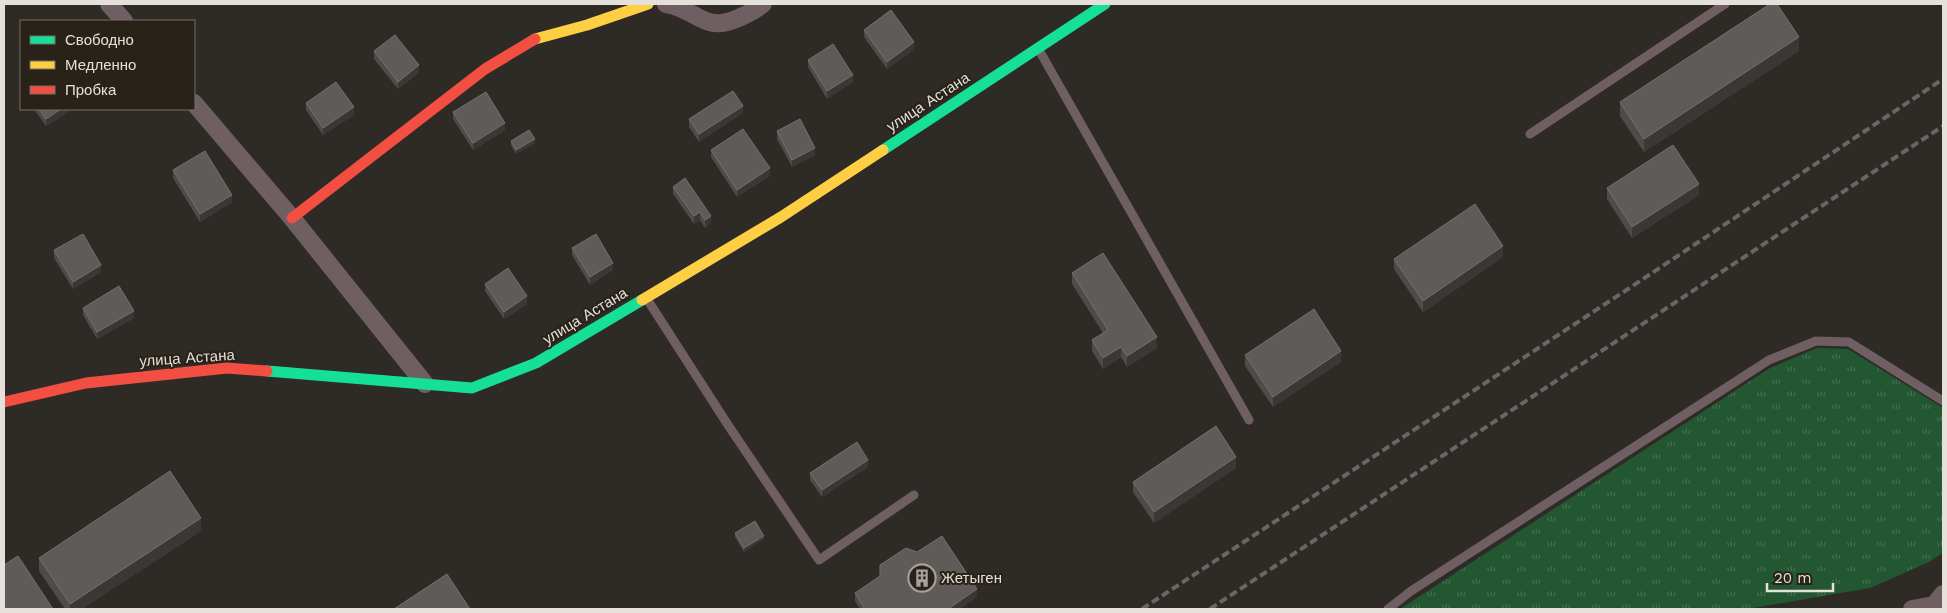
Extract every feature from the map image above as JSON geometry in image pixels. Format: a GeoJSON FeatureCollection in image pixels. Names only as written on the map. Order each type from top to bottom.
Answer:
{"type":"FeatureCollection","features":[{"type":"Feature","properties":{"kind":"street"},"geometry":{"type":"LineString","coordinates":[[109,4],[123,20]]}},
{"type":"Feature","properties":{"kind":"street"},"geometry":{"type":"LineString","coordinates":[[292,218],[485,69],[536,38],[587,25],[648,4]]}},
{"type":"Feature","properties":{"kind":"street"},"geometry":{"type":"LineString","coordinates":[[666,4],[719,25],[754,11],[763,4]]}},
{"type":"Feature","properties":{"kind":"street","name":"улица Астана"},"geometry":{"type":"LineString","coordinates":[[4,402],[86,382],[227,368],[472,388],[536,363],[781,217],[1105,4]]}},
{"type":"Feature","properties":{"kind":"street"},"geometry":{"type":"LineString","coordinates":[[195,104],[292,218],[425,384]]}},
{"type":"Feature","properties":{"kind":"street"},"geometry":{"type":"LineString","coordinates":[[1912,609],[1937,604]]}},
{"type":"Feature","properties":{"kind":"lane"},"geometry":{"type":"LineString","coordinates":[[1530,134],[1724,4]]}},
{"type":"Feature","properties":{"kind":"lane"},"geometry":{"type":"LineString","coordinates":[[1038,48],[1249,420]]}},
{"type":"Feature","properties":{"kind":"lane"},"geometry":{"type":"LineString","coordinates":[[645,297],[819,560],[914,495]]}},
{"type":"Feature","properties":{"kind":"lane"},"geometry":{"type":"LineString","coordinates":[[1388,609],[1420,585],[1769,360],[1816,341],[1849,342],[1943,401]]}},
{"type":"Feature","properties":{"kind":"green space"},"geometry":{"type":"Polygon","coordinates":[[[1817,348],[1848,349],[1943,408],[1943,553],[1929,562],[1870,588],[1747,609],[1400,609],[1770,368],[1817,348]]]}},
{"type":"Feature","properties":{"kind":"building"},"geometry":{"type":"Polygon","coordinates":[[[1770,4],[1777,4],[1799,37],[1644,139],[1620,102],[1770,4]]]}},
{"type":"Feature","properties":{"kind":"building"},"geometry":{"type":"Polygon","coordinates":[[[891,10],[914,42],[887,62],[864,30],[891,10]]]}},
{"type":"Feature","properties":{"kind":"building"},"geometry":{"type":"Polygon","coordinates":[[[395,35],[419,65],[398,82],[374,51],[395,35]]]}},
{"type":"Feature","properties":{"kind":"building"},"geometry":{"type":"Polygon","coordinates":[[[833,44],[853,75],[827,91],[808,60],[833,44]]]}},
{"type":"Feature","properties":{"kind":"building"},"geometry":{"type":"Polygon","coordinates":[[[336,82],[354,107],[323,128],[306,103],[336,82]]]}},
{"type":"Feature","properties":{"kind":"building"},"geometry":{"type":"Polygon","coordinates":[[[733,91],[743,106],[699,134],[689,119],[733,91]]]}},
{"type":"Feature","properties":{"kind":"building"},"geometry":{"type":"Polygon","coordinates":[[[486,92],[505,123],[473,143],[453,112],[486,92]]]}},
{"type":"Feature","properties":{"kind":"building"},"geometry":{"type":"Polygon","coordinates":[[[40,110],[60,110],[46,119],[40,110]]]}},
{"type":"Feature","properties":{"kind":"building"},"geometry":{"type":"Polygon","coordinates":[[[800,119],[815,148],[792,160],[777,131],[800,119]]]}},
{"type":"Feature","properties":{"kind":"building"},"geometry":{"type":"Polygon","coordinates":[[[743,129],[770,168],[737,190],[711,150],[743,129]]]}},
{"type":"Feature","properties":{"kind":"building"},"geometry":{"type":"Polygon","coordinates":[[[529,130],[535,139],[516,150],[511,141],[529,130]]]}},
{"type":"Feature","properties":{"kind":"building"},"geometry":{"type":"Polygon","coordinates":[[[1673,145],[1699,184],[1632,227],[1607,188],[1673,145]]]}},
{"type":"Feature","properties":{"kind":"building"},"geometry":{"type":"Polygon","coordinates":[[[205,151],[232,195],[200,214],[173,170],[205,151]]]}},
{"type":"Feature","properties":{"kind":"building"},"geometry":{"type":"Polygon","coordinates":[[[685,178],[711,216],[705,220],[700,212],[694,216],[673,187],[685,178]]]}},
{"type":"Feature","properties":{"kind":"building"},"geometry":{"type":"Polygon","coordinates":[[[1475,204],[1503,246],[1423,301],[1394,259],[1475,204]]]}},
{"type":"Feature","properties":{"kind":"building"},"geometry":{"type":"Polygon","coordinates":[[[83,234],[101,265],[73,282],[54,250],[83,234]]]}},
{"type":"Feature","properties":{"kind":"building"},"geometry":{"type":"Polygon","coordinates":[[[596,234],[613,263],[590,277],[572,248],[596,234]]]}},
{"type":"Feature","properties":{"kind":"building"},"geometry":{"type":"Polygon","coordinates":[[[1103,253],[1157,337],[1127,356],[1121,347],[1103,358],[1092,340],[1108,330],[1072,273],[1103,253]]]}},
{"type":"Feature","properties":{"kind":"building"},"geometry":{"type":"Polygon","coordinates":[[[508,268],[527,296],[504,312],[485,284],[508,268]]]}},
{"type":"Feature","properties":{"kind":"building"},"geometry":{"type":"Polygon","coordinates":[[[119,286],[134,311],[97,332],[83,308],[119,286]]]}},
{"type":"Feature","properties":{"kind":"building"},"geometry":{"type":"Polygon","coordinates":[[[1314,309],[1341,351],[1273,397],[1245,355],[1314,309]]]}},
{"type":"Feature","properties":{"kind":"building"},"geometry":{"type":"Polygon","coordinates":[[[1216,426],[1236,457],[1154,512],[1133,482],[1216,426]]]}},
{"type":"Feature","properties":{"kind":"building"},"geometry":{"type":"Polygon","coordinates":[[[857,442],[868,460],[822,490],[810,473],[857,442]]]}},
{"type":"Feature","properties":{"kind":"building"},"geometry":{"type":"Polygon","coordinates":[[[170,471],[201,518],[70,604],[39,558],[170,471]]]}},
{"type":"Feature","properties":{"kind":"building"},"geometry":{"type":"Polygon","coordinates":[[[755,521],[764,536],[744,548],[735,533],[755,521]]]}},
{"type":"Feature","properties":{"kind":"building","name":"Жетыген"},"geometry":{"type":"Polygon","coordinates":[[[942,536],[977,589],[948,609],[865,609],[855,593],[880,576],[880,565],[906,548],[917,552],[942,536]]]}},
{"type":"Feature","properties":{"kind":"building"},"geometry":{"type":"Polygon","coordinates":[[[18,556],[53,609],[4,609],[4,565],[18,556]]]}},
{"type":"Feature","properties":{"kind":"building"},"geometry":{"type":"Polygon","coordinates":[[[447,574],[470,609],[394,609],[447,574]]]}},
{"type":"Feature","properties":{"kind":"railway"},"geometry":{"type":"LineString","coordinates":[[1142,609],[1943,79]]}},
{"type":"Feature","properties":{"kind":"railway"},"geometry":{"type":"LineString","coordinates":[[1210,609],[1943,126]]}},
{"type":"Feature","properties":{"kind":"traffic: fast"},"geometry":{"type":"LineString","coordinates":[[883,150],[1105,4]]}},
{"type":"Feature","properties":{"kind":"traffic: fast"},"geometry":{"type":"LineString","coordinates":[[267,371],[472,388],[536,363],[642,300]]}},
{"type":"Feature","properties":{"kind":"traffic: slow"},"geometry":{"type":"LineString","coordinates":[[535,39],[587,25],[648,4]]}},
{"type":"Feature","properties":{"kind":"traffic: slow"},"geometry":{"type":"LineString","coordinates":[[642,300],[781,217],[883,150]]}},
{"type":"Feature","properties":{"kind":"traffic: jam"},"geometry":{"type":"LineString","coordinates":[[292,218],[485,69],[535,39]]}},
{"type":"Feature","properties":{"kind":"traffic: jam"},"geometry":{"type":"LineString","coordinates":[[4,402],[86,383],[227,368],[267,371]]}},
{"type":"Feature","properties":{"kind":"place","name":"Жетыген"},"geometry":{"type":"Point","coordinates":[922,578]}}]}
